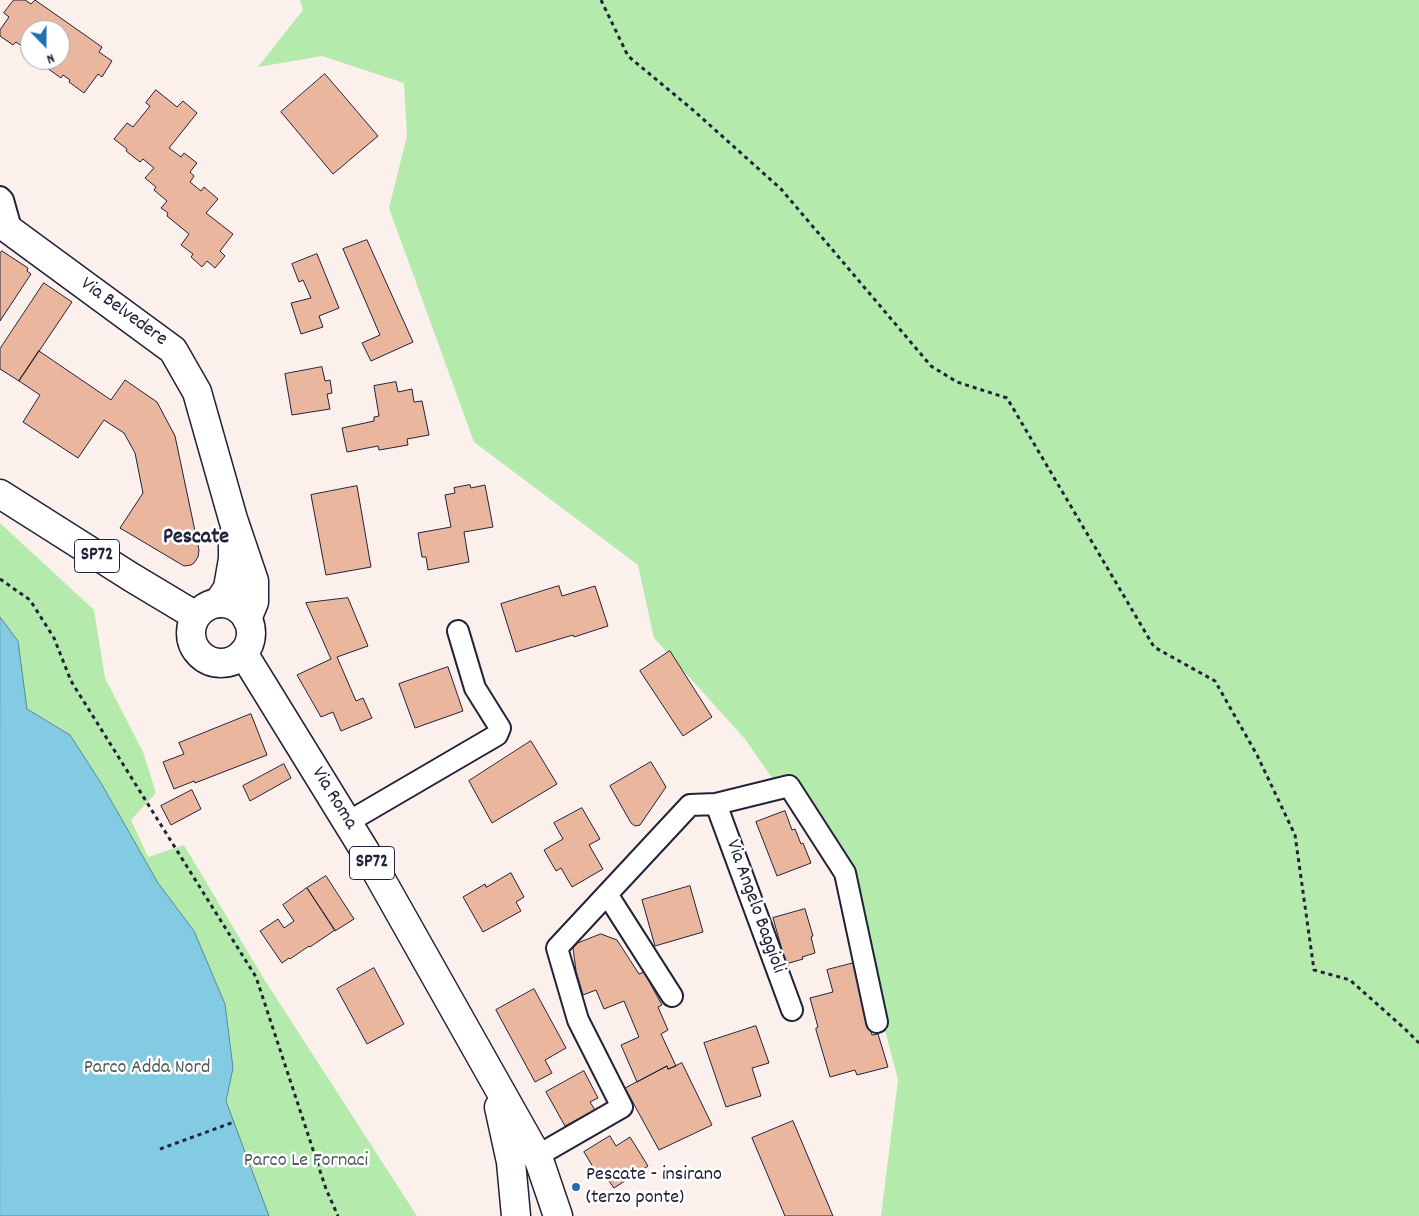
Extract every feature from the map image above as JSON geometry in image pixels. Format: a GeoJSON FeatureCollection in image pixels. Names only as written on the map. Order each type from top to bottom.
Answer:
{"type":"FeatureCollection","features":[{"type":"Feature","properties":{"kind":"main road","name":"Via Belvedere"},"geometry":{"type":"LineString","coordinates":[[6,228],[173,350],[196,392],[233,519],[254,581],[254,602],[247,619]]}},
{"type":"Feature","properties":{"kind":"main road","name":"SP72"},"geometry":{"type":"LineString","coordinates":[[0,494],[131,577],[207,610]]}},
{"type":"Feature","properties":{"kind":"main road","name":"Via Belvedere"},"geometry":{"type":"LineString","coordinates":[[207,610],[228,588],[233,559],[233,519]]}},
{"type":"Feature","properties":{"kind":"main road"},"geometry":{"type":"LineString","coordinates":[[226,604],[242,612],[247,619],[251,636],[243,653],[235,659],[216,663],[198,653],[193,645],[192,625],[207,610],[226,604]]}},
{"type":"Feature","properties":{"kind":"main road","name":"Via Roma"},"geometry":{"type":"LineString","coordinates":[[243,653],[348,822],[493,1078]]}},
{"type":"Feature","properties":{"kind":"main road"},"geometry":{"type":"LineString","coordinates":[[493,1078],[540,1163],[558,1216]]}},
{"type":"Feature","properties":{"kind":"main road"},"geometry":{"type":"LineString","coordinates":[[493,1078],[511,1162],[516,1216]]}},
{"type":"Feature","properties":{"kind":"main road"},"geometry":{"type":"LineString","coordinates":[[493,1078],[530,1168],[541,1216]]}},
{"type":"Feature","properties":{"kind":"street"},"geometry":{"type":"LineString","coordinates":[[0,197],[3,200],[6,228]]}},
{"type":"Feature","properties":{"kind":"street"},"geometry":{"type":"LineString","coordinates":[[348,822],[497,735],[500,728],[475,688],[458,631]]}},
{"type":"Feature","properties":{"kind":"street"},"geometry":{"type":"LineString","coordinates":[[536,1156],[622,1107],[578,1020],[557,948],[690,805],[716,804],[789,786],[845,873],[877,1022]]}},
{"type":"Feature","properties":{"kind":"street","name":"Via Angelo Baggioli"},"geometry":{"type":"LineString","coordinates":[[716,804],[792,1010]]}},
{"type":"Feature","properties":{"kind":"street"},"geometry":{"type":"LineString","coordinates":[[607,894],[672,996]]}},
{"type":"Feature","properties":{"kind":"path"},"geometry":{"type":"LineString","coordinates":[[601,0],[628,56],[693,110],[781,189],[932,366],[957,382],[1007,398],[1154,647],[1215,681],[1257,754],[1295,835],[1314,970],[1350,980],[1419,1043]]}},
{"type":"Feature","properties":{"kind":"path"},"geometry":{"type":"LineString","coordinates":[[0,579],[30,600],[45,623],[54,638],[71,681],[256,977],[326,1189],[338,1216]]}},
{"type":"Feature","properties":{"kind":"path"},"geometry":{"type":"LineString","coordinates":[[160,1149],[234,1122]]}},
{"type":"Feature","properties":{"kind":"green space"},"geometry":{"type":"Polygon","coordinates":[[[300,0],[1419,0],[1419,1216],[881,1216],[898,1080],[848,888],[745,739],[654,638],[638,565],[474,442],[389,208],[407,136],[404,83],[322,56],[258,67],[303,10],[300,0]]]}},
{"type":"Feature","properties":{"kind":"green space","name":"Parco Adda Nord"},"geometry":{"type":"Polygon","coordinates":[[[0,523],[94,610],[105,678],[143,752],[156,793],[131,820],[148,857],[184,845],[264,979],[417,1216],[0,1216],[0,523]]]}},
{"type":"Feature","properties":{"kind":"water","name":"Parco Adda Nord"},"geometry":{"type":"Polygon","coordinates":[[[0,617],[18,641],[27,709],[70,735],[101,783],[158,883],[194,931],[225,1004],[233,1068],[226,1101],[269,1216],[0,1216],[0,617]]]}},
{"type":"Feature","properties":{"kind":"building"},"geometry":{"type":"Polygon","coordinates":[[[14,0],[25,0],[31,4],[35,0],[64,20],[20,20],[20,45],[16,42],[13,45],[0,36],[0,30],[9,17],[4,13],[14,0]]]}},
{"type":"Feature","properties":{"kind":"building"},"geometry":{"type":"Polygon","coordinates":[[[70,25],[102,47],[99,52],[112,61],[102,77],[98,74],[84,93],[63,75],[61,78],[50,70],[70,70],[70,25]]]}},
{"type":"Feature","properties":{"kind":"building"},"geometry":{"type":"Polygon","coordinates":[[[325,74],[378,136],[333,174],[281,112],[325,74]]]}},
{"type":"Feature","properties":{"kind":"building"},"geometry":{"type":"Polygon","coordinates":[[[156,90],[177,107],[183,101],[197,113],[169,148],[181,157],[184,153],[197,163],[190,172],[194,176],[190,182],[201,191],[204,187],[218,199],[206,213],[233,234],[220,251],[225,256],[215,268],[207,261],[202,267],[191,257],[193,254],[181,245],[189,234],[167,216],[168,213],[161,208],[167,201],[154,190],[156,187],[145,178],[154,168],[143,159],[140,162],[114,139],[127,123],[133,127],[150,106],[146,103],[156,90]]]}},
{"type":"Feature","properties":{"kind":"building"},"geometry":{"type":"Polygon","coordinates":[[[367,240],[413,342],[371,361],[362,343],[380,335],[343,249],[367,240]]]}},
{"type":"Feature","properties":{"kind":"building"},"geometry":{"type":"Polygon","coordinates":[[[2,251],[28,268],[27,271],[31,274],[0,321],[0,254],[2,251]]]}},
{"type":"Feature","properties":{"kind":"building"},"geometry":{"type":"Polygon","coordinates":[[[317,254],[339,308],[319,316],[323,327],[301,334],[291,303],[311,298],[303,280],[299,282],[292,264],[317,254]]]}},
{"type":"Feature","properties":{"kind":"building"},"geometry":{"type":"Polygon","coordinates":[[[44,283],[72,302],[19,381],[0,369],[0,349],[44,283]]]}},
{"type":"Feature","properties":{"kind":"building"},"geometry":{"type":"Polygon","coordinates":[[[39,351],[111,400],[125,380],[157,402],[175,436],[199,550],[198,557],[194,563],[184,566],[120,528],[143,493],[135,453],[124,433],[104,420],[78,458],[23,422],[40,395],[19,381],[39,351]]]}},
{"type":"Feature","properties":{"kind":"building"},"geometry":{"type":"Polygon","coordinates":[[[322,367],[325,381],[330,380],[332,393],[327,394],[330,409],[292,415],[285,374],[322,367]]]}},
{"type":"Feature","properties":{"kind":"building"},"geometry":{"type":"Polygon","coordinates":[[[396,382],[398,392],[412,389],[414,402],[422,401],[429,435],[407,439],[408,445],[379,450],[378,446],[347,452],[342,428],[374,421],[374,417],[379,416],[374,386],[396,382]]]}},
{"type":"Feature","properties":{"kind":"building"},"geometry":{"type":"Polygon","coordinates":[[[470,485],[471,488],[485,485],[493,527],[464,532],[469,562],[428,570],[426,557],[422,557],[418,533],[451,527],[445,495],[455,493],[454,488],[470,485]]]}},
{"type":"Feature","properties":{"kind":"building"},"geometry":{"type":"Polygon","coordinates":[[[357,486],[371,567],[326,575],[311,495],[357,486]]]}},
{"type":"Feature","properties":{"kind":"building"},"geometry":{"type":"Polygon","coordinates":[[[559,586],[562,596],[595,586],[608,626],[516,652],[501,604],[559,586]]]}},
{"type":"Feature","properties":{"kind":"building"},"geometry":{"type":"Polygon","coordinates":[[[348,598],[368,646],[337,657],[356,701],[363,698],[372,718],[341,731],[333,712],[321,717],[297,675],[331,659],[306,603],[348,598]]]}},
{"type":"Feature","properties":{"kind":"building"},"geometry":{"type":"Polygon","coordinates":[[[670,651],[712,717],[683,736],[640,671],[670,651]]]}},
{"type":"Feature","properties":{"kind":"building"},"geometry":{"type":"Polygon","coordinates":[[[448,667],[463,711],[415,728],[399,684],[448,667]]]}},
{"type":"Feature","properties":{"kind":"building"},"geometry":{"type":"Polygon","coordinates":[[[251,714],[267,755],[195,783],[194,781],[174,789],[163,762],[184,754],[179,743],[251,714]]]}},
{"type":"Feature","properties":{"kind":"building"},"geometry":{"type":"Polygon","coordinates":[[[531,741],[557,784],[492,823],[469,781],[531,741]]]}},
{"type":"Feature","properties":{"kind":"building"},"geometry":{"type":"Polygon","coordinates":[[[651,762],[666,787],[640,825],[635,826],[631,823],[610,786],[651,762]]]}},
{"type":"Feature","properties":{"kind":"building"},"geometry":{"type":"Polygon","coordinates":[[[284,764],[291,778],[250,801],[243,786],[284,764]]]}},
{"type":"Feature","properties":{"kind":"building"},"geometry":{"type":"Polygon","coordinates":[[[192,790],[201,809],[171,825],[161,806],[192,790]]]}},
{"type":"Feature","properties":{"kind":"building"},"geometry":{"type":"Polygon","coordinates":[[[582,808],[600,839],[589,845],[603,869],[572,887],[561,868],[556,871],[544,850],[563,839],[554,823],[582,808]]]}},
{"type":"Feature","properties":{"kind":"building"},"geometry":{"type":"Polygon","coordinates":[[[785,811],[792,830],[795,829],[811,863],[777,876],[756,822],[785,811]]]}},
{"type":"Feature","properties":{"kind":"building"},"geometry":{"type":"Polygon","coordinates":[[[511,873],[524,897],[516,902],[521,911],[483,932],[463,897],[485,884],[486,887],[511,873]]]}},
{"type":"Feature","properties":{"kind":"building"},"geometry":{"type":"Polygon","coordinates":[[[326,876],[354,919],[335,931],[307,888],[326,876]]]}},
{"type":"Feature","properties":{"kind":"building"},"geometry":{"type":"Polygon","coordinates":[[[690,886],[703,932],[655,946],[642,900],[690,886]]]}},
{"type":"Feature","properties":{"kind":"building"},"geometry":{"type":"Polygon","coordinates":[[[307,888],[335,930],[282,963],[260,931],[278,919],[284,928],[294,921],[283,905],[307,888]]]}},
{"type":"Feature","properties":{"kind":"building"},"geometry":{"type":"Polygon","coordinates":[[[805,909],[813,936],[811,937],[815,953],[786,964],[773,918],[805,909]]]}},
{"type":"Feature","properties":{"kind":"building"},"geometry":{"type":"Polygon","coordinates":[[[601,934],[617,940],[639,974],[644,972],[662,1005],[658,1007],[668,1030],[661,1034],[676,1066],[668,1069],[667,1066],[637,1082],[621,1045],[639,1037],[624,1001],[604,1009],[596,990],[583,995],[576,971],[573,948],[578,943],[601,934]]]}},
{"type":"Feature","properties":{"kind":"building"},"geometry":{"type":"Polygon","coordinates":[[[854,963],[866,1004],[863,1004],[872,1035],[878,1034],[888,1067],[857,1075],[855,1070],[830,1077],[816,1030],[818,1027],[810,998],[833,992],[827,970],[854,963]]]}},
{"type":"Feature","properties":{"kind":"building"},"geometry":{"type":"Polygon","coordinates":[[[374,968],[404,1024],[367,1044],[337,989],[374,968]]]}},
{"type":"Feature","properties":{"kind":"building"},"geometry":{"type":"Polygon","coordinates":[[[534,989],[566,1048],[545,1060],[552,1073],[535,1082],[496,1010],[534,989]]]}},
{"type":"Feature","properties":{"kind":"building"},"geometry":{"type":"Polygon","coordinates":[[[756,1026],[769,1063],[752,1068],[761,1096],[726,1107],[704,1043],[756,1026]]]}},
{"type":"Feature","properties":{"kind":"building"},"geometry":{"type":"Polygon","coordinates":[[[682,1063],[712,1125],[659,1150],[625,1088],[667,1066],[668,1069],[682,1063]]]}},
{"type":"Feature","properties":{"kind":"building"},"geometry":{"type":"Polygon","coordinates":[[[584,1071],[598,1098],[590,1102],[595,1110],[565,1126],[546,1092],[584,1071]]]}},
{"type":"Feature","properties":{"kind":"building"},"geometry":{"type":"Polygon","coordinates":[[[793,1121],[833,1216],[785,1216],[752,1138],[793,1121]]]}},
{"type":"Feature","properties":{"kind":"building"},"geometry":{"type":"Polygon","coordinates":[[[610,1136],[616,1146],[630,1137],[648,1166],[614,1188],[604,1174],[599,1177],[584,1152],[610,1136]]]}},
{"type":"Feature","properties":{"kind":"place","name":"Pescate - insirano (terzo ponte)"},"geometry":{"type":"Point","coordinates":[576,1187]}},
{"type":"Feature","properties":{"kind":"district","name":"Pescate"},"geometry":{"type":"Point","coordinates":[196,539]}},
{"type":"Feature","properties":{"kind":"park label","name":"Parco Le Fornaci"},"geometry":{"type":"Point","coordinates":[306,1162]}}]}
